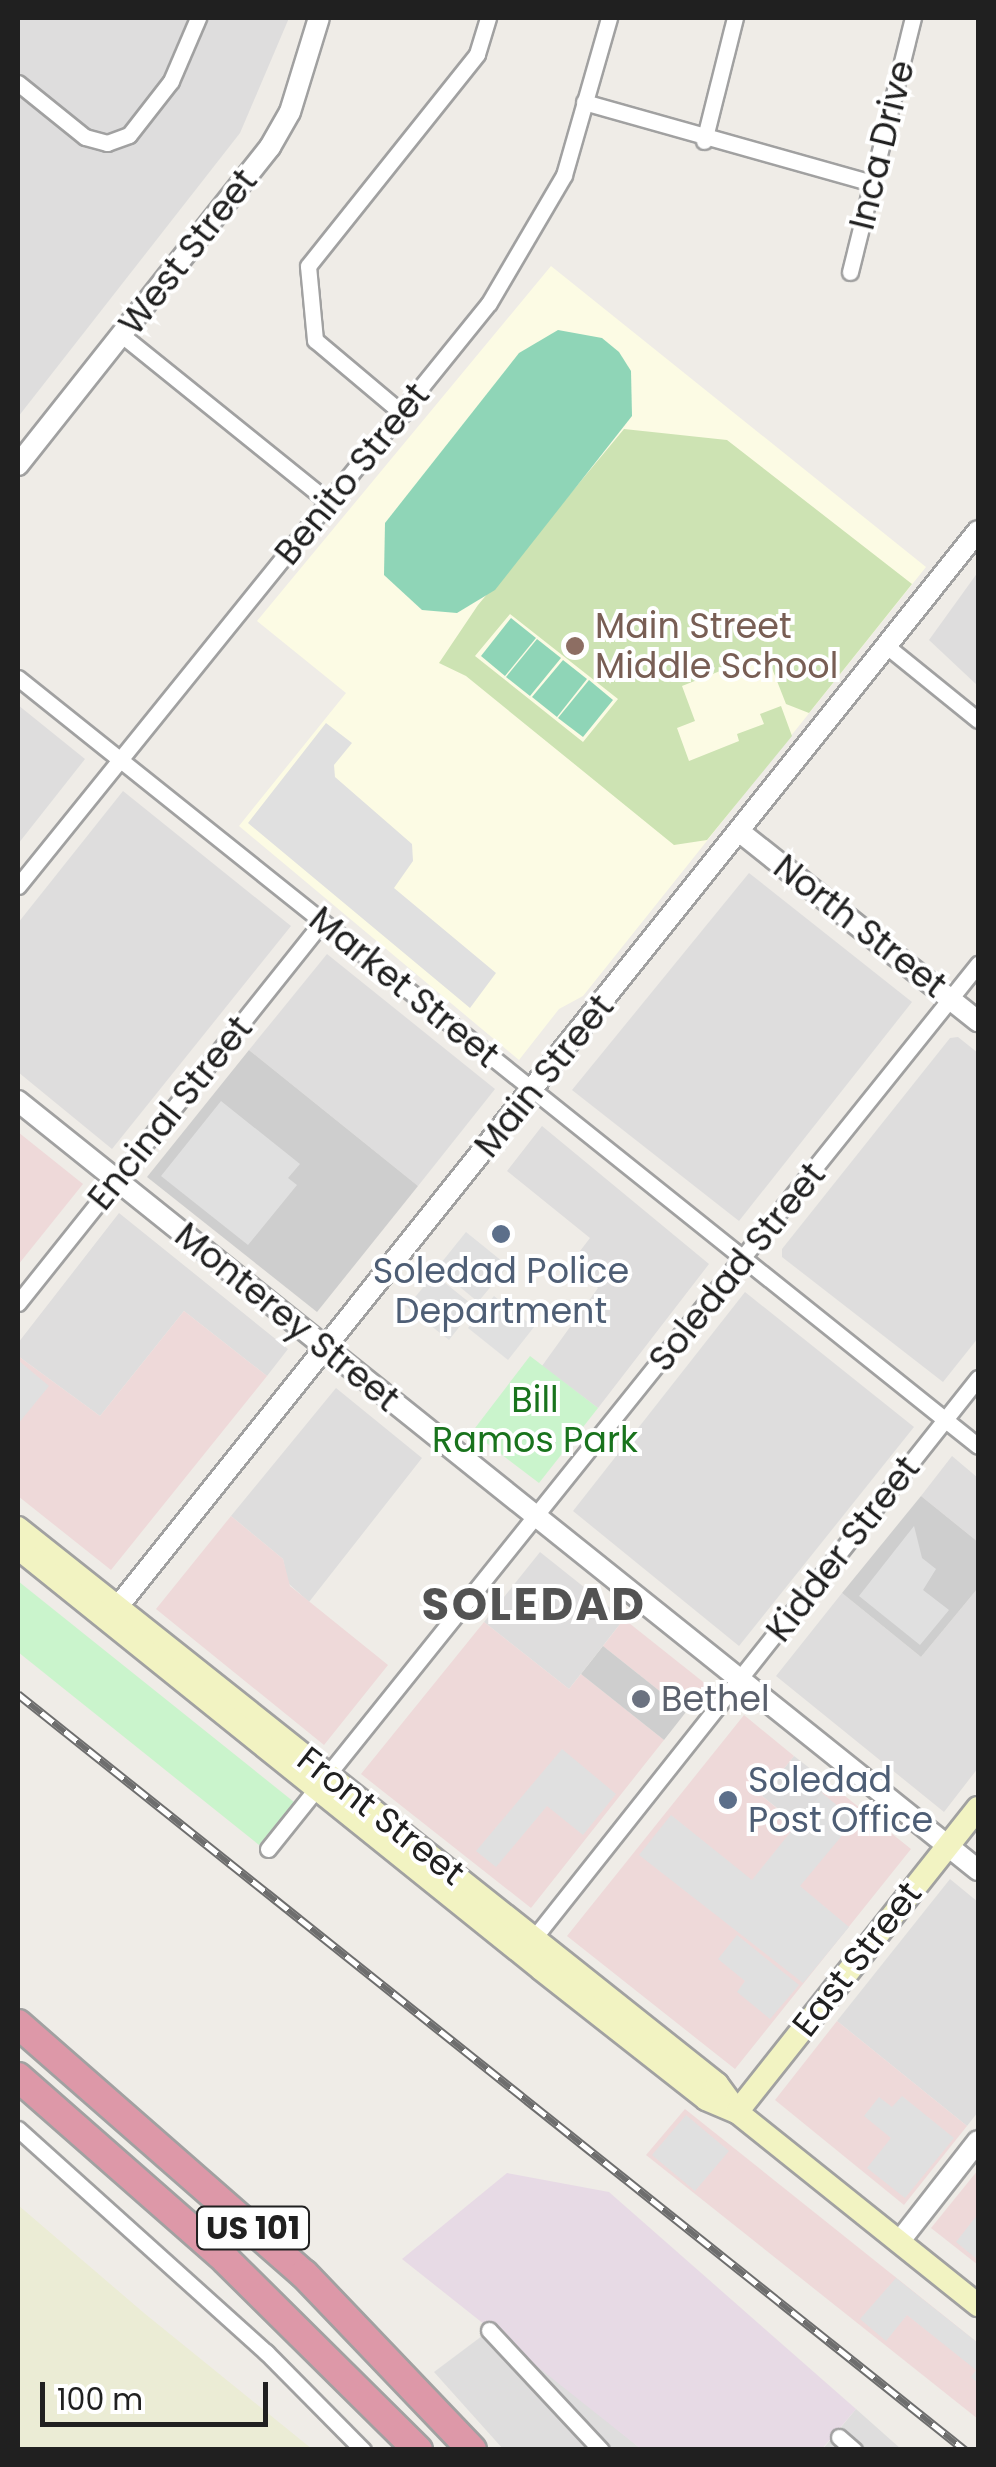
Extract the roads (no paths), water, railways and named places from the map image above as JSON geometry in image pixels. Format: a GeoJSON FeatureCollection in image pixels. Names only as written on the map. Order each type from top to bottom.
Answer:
{"type":"FeatureCollection","features":[{"type":"Feature","properties":{"kind":"highway","name":"US 101"},"geometry":{"type":"LineString","coordinates":[[18,2024],[304,2274],[472,2450]]}},
{"type":"Feature","properties":{"kind":"highway","name":"US 101"},"geometry":{"type":"LineString","coordinates":[[18,2077],[226,2260],[418,2450]]}},
{"type":"Feature","properties":{"kind":"main road","name":"Front Street"},"geometry":{"type":"LineString","coordinates":[[18,1528],[112,1614]]}},
{"type":"Feature","properties":{"kind":"main road","name":"Front Street"},"geometry":{"type":"LineString","coordinates":[[18,1548],[112,1614],[527,1946],[717,2084],[736,2112],[978,2305]]}},
{"type":"Feature","properties":{"kind":"main road","name":"East Street"},"geometry":{"type":"LineString","coordinates":[[736,2112],[978,1808]]}},
{"type":"Feature","properties":{"kind":"street"},"geometry":{"type":"LineString","coordinates":[[18,83],[85,137],[107,142],[129,135],[171,81],[198,18]]}},
{"type":"Feature","properties":{"kind":"street","name":"West Street"},"geometry":{"type":"LineString","coordinates":[[18,465],[270,147],[290,112],[320,18]]}},
{"type":"Feature","properties":{"kind":"street"},"geometry":{"type":"LineString","coordinates":[[403,414],[315,340],[308,266],[477,54],[488,18]]}},
{"type":"Feature","properties":{"kind":"street","name":"Benito Street"},"geometry":{"type":"LineString","coordinates":[[18,886],[490,303],[545,217],[609,18]]}},
{"type":"Feature","properties":{"kind":"street"},"geometry":{"type":"LineString","coordinates":[[704,140],[735,18]]}},
{"type":"Feature","properties":{"kind":"street","name":"Inca Drive"},"geometry":{"type":"LineString","coordinates":[[850,272],[913,18]]}},
{"type":"Feature","properties":{"kind":"street"},"geometry":{"type":"LineString","coordinates":[[584,102],[704,140],[872,183]]}},
{"type":"Feature","properties":{"kind":"street"},"geometry":{"type":"LineString","coordinates":[[123,336],[328,502]]}},
{"type":"Feature","properties":{"kind":"street","name":"Main Street"},"geometry":{"type":"LineString","coordinates":[[112,1614],[978,531]]}},
{"type":"Feature","properties":{"kind":"street"},"geometry":{"type":"LineString","coordinates":[[888,648],[978,720]]}},
{"type":"Feature","properties":{"kind":"street","name":"Market Street"},"geometry":{"type":"LineString","coordinates":[[18,678],[978,1446]]}},
{"type":"Feature","properties":{"kind":"street","name":"North Street"},"geometry":{"type":"LineString","coordinates":[[740,832],[978,1021]]}},
{"type":"Feature","properties":{"kind":"street","name":"Encinal Street"},"geometry":{"type":"LineString","coordinates":[[18,1303],[322,922]]}},
{"type":"Feature","properties":{"kind":"street","name":"Soledad Street"},"geometry":{"type":"LineString","coordinates":[[268,1849],[978,964]]}},
{"type":"Feature","properties":{"kind":"street","name":"Monterey Street"},"geometry":{"type":"LineString","coordinates":[[18,1101],[978,1870]]}},
{"type":"Feature","properties":{"kind":"street","name":"Kidder Street"},"geometry":{"type":"LineString","coordinates":[[527,1946],[978,1378]]}},
{"type":"Feature","properties":{"kind":"street"},"geometry":{"type":"LineString","coordinates":[[18,2129],[266,2352],[363,2450]]}},
{"type":"Feature","properties":{"kind":"street"},"geometry":{"type":"LineString","coordinates":[[899,2242],[978,2141]]}},
{"type":"Feature","properties":{"kind":"street"},"geometry":{"type":"LineString","coordinates":[[488,2330],[601,2450]]}},
{"type":"Feature","properties":{"kind":"street"},"geometry":{"type":"LineString","coordinates":[[838,2437],[854,2450]]}},
{"type":"Feature","properties":{"kind":"railway"},"geometry":{"type":"LineString","coordinates":[[18,1694],[965,2450]]}},
{"type":"Feature","properties":{"kind":"place","name":"Main Street Middle School"},"geometry":{"type":"Point","coordinates":[575,646]}},
{"type":"Feature","properties":{"kind":"place","name":"Soledad Police Department"},"geometry":{"type":"Point","coordinates":[501,1234]}},
{"type":"Feature","properties":{"kind":"place","name":"Bethel"},"geometry":{"type":"Point","coordinates":[641,1699]}},
{"type":"Feature","properties":{"kind":"place","name":"Soledad Post Office"},"geometry":{"type":"Point","coordinates":[728,1800]}},
{"type":"Feature","properties":{"kind":"district","name":"SOLEDAD"},"geometry":{"type":"Point","coordinates":[534,1605]}},
{"type":"Feature","properties":{"kind":"park label","name":"Bill Ramos Park"},"geometry":{"type":"Point","coordinates":[535,1420]}}]}
